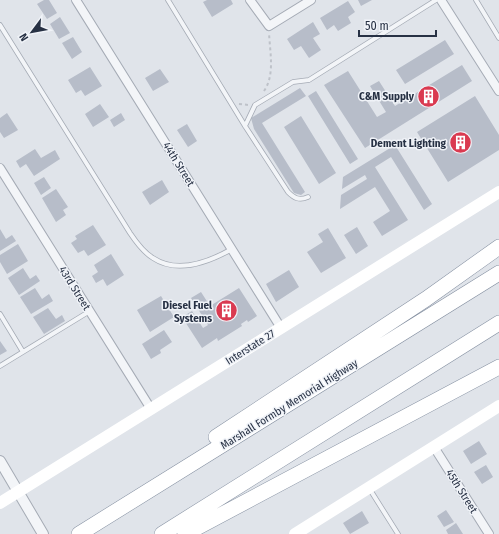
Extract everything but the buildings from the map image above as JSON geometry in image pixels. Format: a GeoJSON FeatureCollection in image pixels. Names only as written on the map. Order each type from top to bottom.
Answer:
{"type":"FeatureCollection","features":[{"type":"Feature","properties":{"kind":"highway"},"geometry":{"type":"LineString","coordinates":[[92,526],[190,455],[426,299],[499,247]]}},
{"type":"Feature","properties":{"kind":"highway","name":"Marshall Formby Memorial Highway"},"geometry":{"type":"LineString","coordinates":[[79,534],[499,273]]}},
{"type":"Feature","properties":{"kind":"highway"},"geometry":{"type":"LineString","coordinates":[[162,534],[499,323]]}},
{"type":"Feature","properties":{"kind":"highway"},"geometry":{"type":"LineString","coordinates":[[185,534],[499,367]]}},
{"type":"Feature","properties":{"kind":"main road","name":"Interstate 27"},"geometry":{"type":"LineString","coordinates":[[0,503],[499,192]]}},
{"type":"Feature","properties":{"kind":"main road"},"geometry":{"type":"LineString","coordinates":[[302,532],[499,406]]}},
{"type":"Feature","properties":{"kind":"street","name":"44th Street"},"geometry":{"type":"LineString","coordinates":[[76,0],[281,328]]}},
{"type":"Feature","properties":{"kind":"street"},"geometry":{"type":"LineString","coordinates":[[250,0],[269,26],[311,0]]}},
{"type":"Feature","properties":{"kind":"street"},"geometry":{"type":"LineString","coordinates":[[441,0],[499,91]]}},
{"type":"Feature","properties":{"kind":"street","name":"43rd Street"},"geometry":{"type":"LineString","coordinates":[[0,168],[151,409]]}},
{"type":"Feature","properties":{"kind":"street","name":"45th Street"},"geometry":{"type":"LineString","coordinates":[[434,447],[489,534]]}},
{"type":"Feature","properties":{"kind":"street"},"geometry":{"type":"LineString","coordinates":[[0,461],[44,534]]}},
{"type":"Feature","properties":{"kind":"lane"},"geometry":{"type":"LineString","coordinates":[[168,0],[245,126],[288,192],[294,198],[299,199],[308,197]]}},
{"type":"Feature","properties":{"kind":"lane"},"geometry":{"type":"LineString","coordinates":[[245,126],[255,105],[293,82],[309,80],[436,0]]}},
{"type":"Feature","properties":{"kind":"lane"},"geometry":{"type":"LineString","coordinates":[[476,0],[499,38]]}},
{"type":"Feature","properties":{"kind":"lane"},"geometry":{"type":"LineString","coordinates":[[0,25],[130,233],[152,258],[175,266],[196,264],[224,254],[232,249]]}},
{"type":"Feature","properties":{"kind":"lane"},"geometry":{"type":"LineString","coordinates":[[0,366],[90,311]]}},
{"type":"Feature","properties":{"kind":"lane"},"geometry":{"type":"LineString","coordinates":[[0,314],[23,352]]}},
{"type":"Feature","properties":{"kind":"lane"},"geometry":{"type":"LineString","coordinates":[[369,488],[398,534]]}},
{"type":"Feature","properties":{"kind":"path"},"geometry":{"type":"LineString","coordinates":[[229,100],[241,105],[255,105],[269,84],[271,76],[269,26]]}},
{"type":"Feature","properties":{"kind":"place","name":"C&M Supply"},"geometry":{"type":"Point","coordinates":[429,96]}},
{"type":"Feature","properties":{"kind":"place","name":"Dement Lighting"},"geometry":{"type":"Point","coordinates":[461,143]}},
{"type":"Feature","properties":{"kind":"place","name":"Diesel Fuel Systems"},"geometry":{"type":"Point","coordinates":[227,311]}}]}
